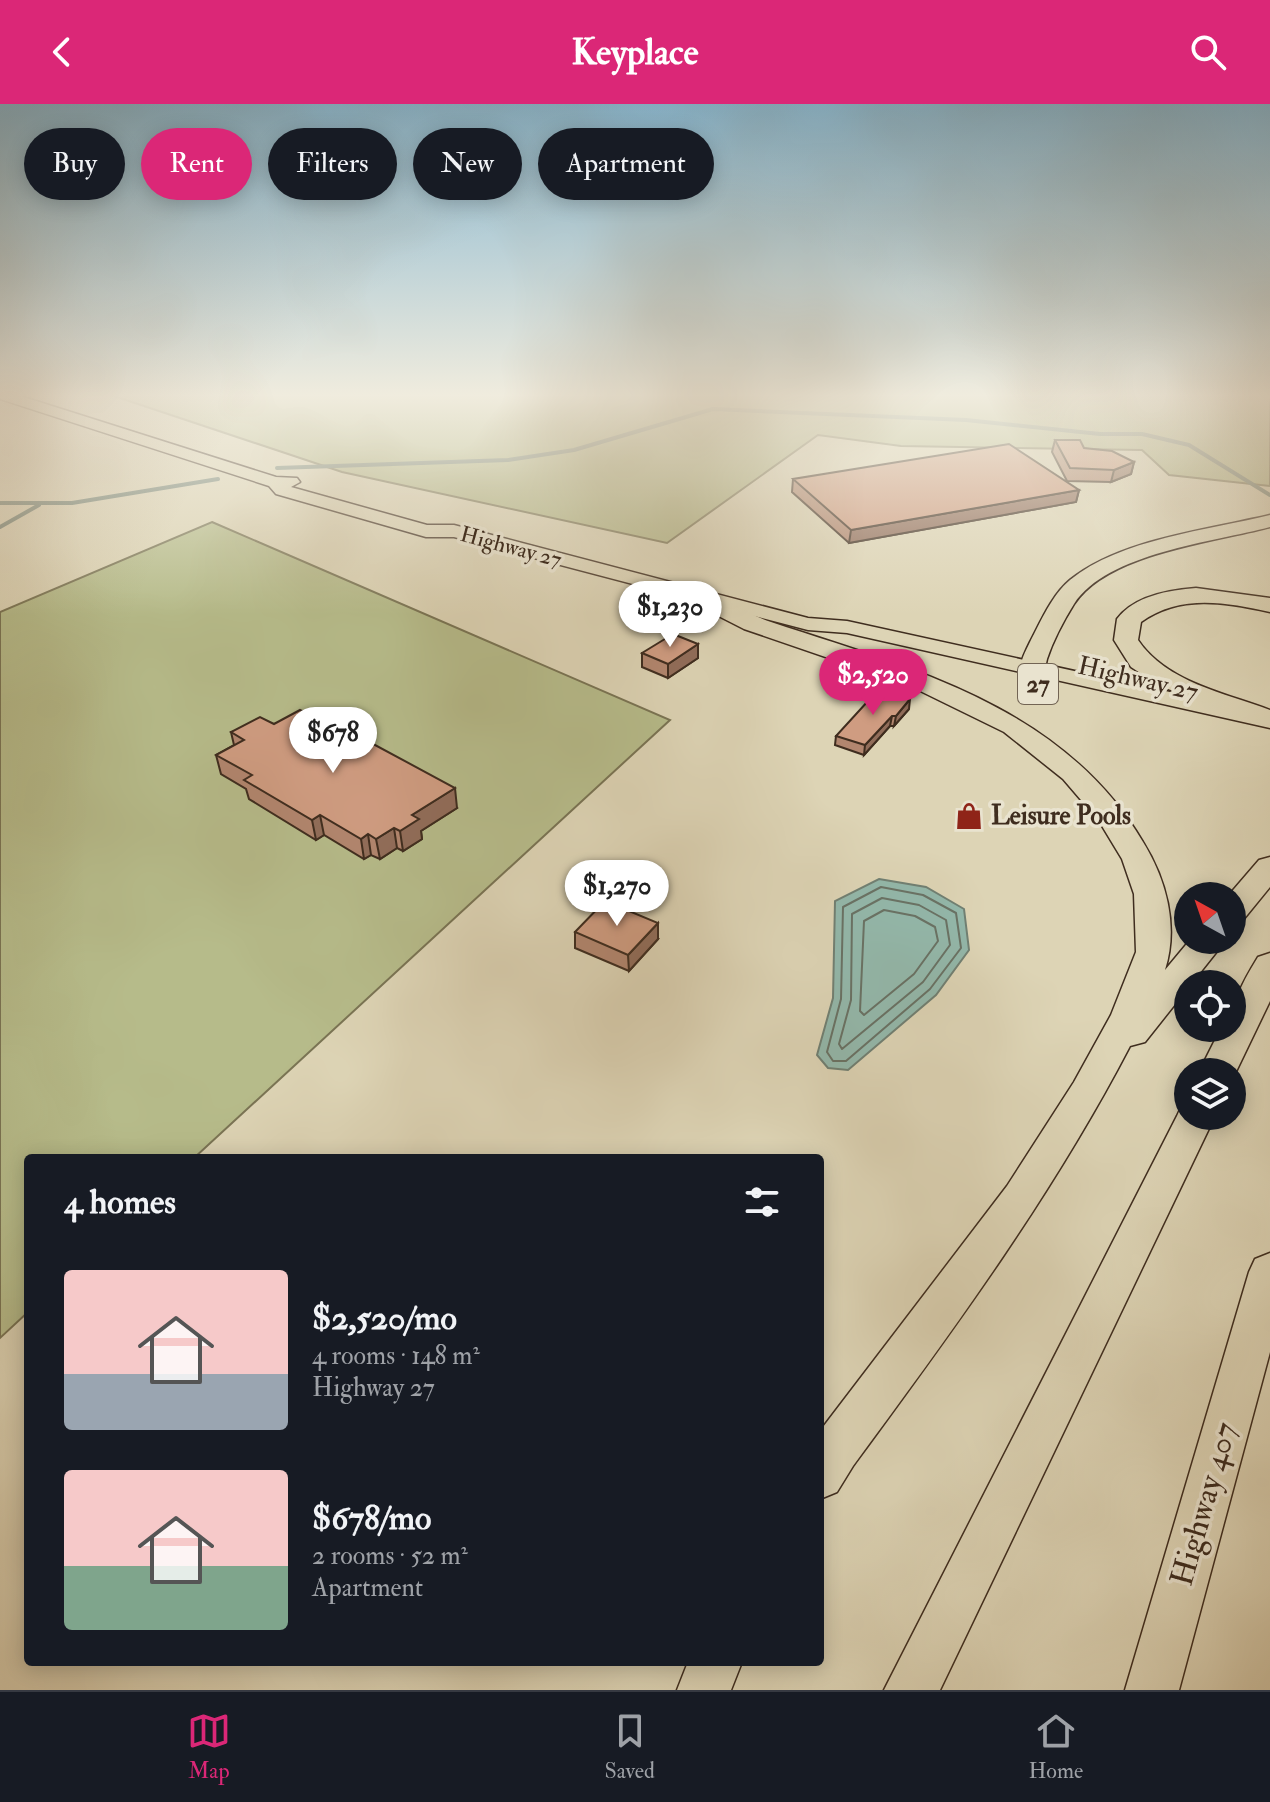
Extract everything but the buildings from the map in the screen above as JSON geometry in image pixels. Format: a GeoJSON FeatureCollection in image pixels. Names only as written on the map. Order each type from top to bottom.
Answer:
{"type":"FeatureCollection","features":[{"type":"Feature","properties":{"kind":"highway"},"geometry":{"type":"LineString","coordinates":[[1032,675],[1065,601],[1079,585],[1101,570],[1148,552],[1270,521]]}},
{"type":"Feature","properties":{"kind":"highway"},"geometry":{"type":"LineString","coordinates":[[1270,605],[1213,595],[1180,596],[1146,604],[1129,619],[1126,640],[1140,662],[1169,681],[1270,720]]}},
{"type":"Feature","properties":{"kind":"highway"},"geometry":{"type":"LineString","coordinates":[[699,597],[751,623],[881,666],[969,703],[1013,726],[1043,747],[1089,789],[1122,833],[1147,881],[1154,944],[1138,997],[1100,1072],[1017,1209],[824,1468]]}},
{"type":"Feature","properties":{"kind":"highway"},"geometry":{"type":"LineString","coordinates":[[1246,895],[1270,867]]}},
{"type":"Feature","properties":{"kind":"highway"},"geometry":{"type":"LineString","coordinates":[[1100,1072],[1197,954]]}},
{"type":"Feature","properties":{"kind":"highway"},"geometry":{"type":"LineString","coordinates":[[1225,1058],[1270,965]]}},
{"type":"Feature","properties":{"kind":"highway"},"geometry":{"type":"LineString","coordinates":[[911,1690],[1189,1130]]}},
{"type":"Feature","properties":{"kind":"highway","name":"Highway 407"},"geometry":{"type":"LineString","coordinates":[[1152,1690],[1270,1272]]}},
{"type":"Feature","properties":{"kind":"highway"},"geometry":{"type":"LineString","coordinates":[[704,1690],[713,1666]]}},
{"type":"Feature","properties":{"kind":"main road","name":"Highway 27"},"geometry":{"type":"LineString","coordinates":[[228,467],[275,482],[282,490],[426,531],[447,530],[808,624],[841,637],[1270,720]]}},
{"type":"Feature","properties":{"kind":"main road","name":"Highway 27"},"geometry":{"type":"LineString","coordinates":[[1032,675],[1270,738]]}},
{"type":"Feature","properties":{"kind":"green space"},"geometry":{"type":"Polygon","coordinates":[[[327,467],[773,467],[667,543],[327,467]]]}},
{"type":"Feature","properties":{"kind":"green space"},"geometry":{"type":"Polygon","coordinates":[[[1160,467],[1270,467],[1270,486],[1169,475],[1160,467]]]}},
{"type":"Feature","properties":{"kind":"green space"},"geometry":{"type":"Polygon","coordinates":[[[212,522],[670,720],[198,1154],[24,1154],[24,1316],[0,1338],[0,612],[212,522]]]}},
{"type":"Feature","properties":{"kind":"water"},"geometry":{"type":"Polygon","coordinates":[[[879,879],[926,887],[964,909],[969,950],[936,995],[848,1070],[828,1068],[817,1055],[833,998],[835,901],[879,879]]]}},
{"type":"Feature","properties":{"kind":"waterway"},"geometry":{"type":"LineString","coordinates":[[277,468],[305,467]]}},
{"type":"Feature","properties":{"kind":"waterway"},"geometry":{"type":"LineString","coordinates":[[1225,467],[1270,495]]}},
{"type":"Feature","properties":{"kind":"waterway"},"geometry":{"type":"LineString","coordinates":[[0,503],[72,503],[218,479]]}},
{"type":"Feature","properties":{"kind":"waterway"},"geometry":{"type":"LineString","coordinates":[[0,527],[39,505]]}},
{"type":"Feature","properties":{"kind":"place","name":"Leisure Pools"},"geometry":{"type":"Point","coordinates":[969,816]}}]}
